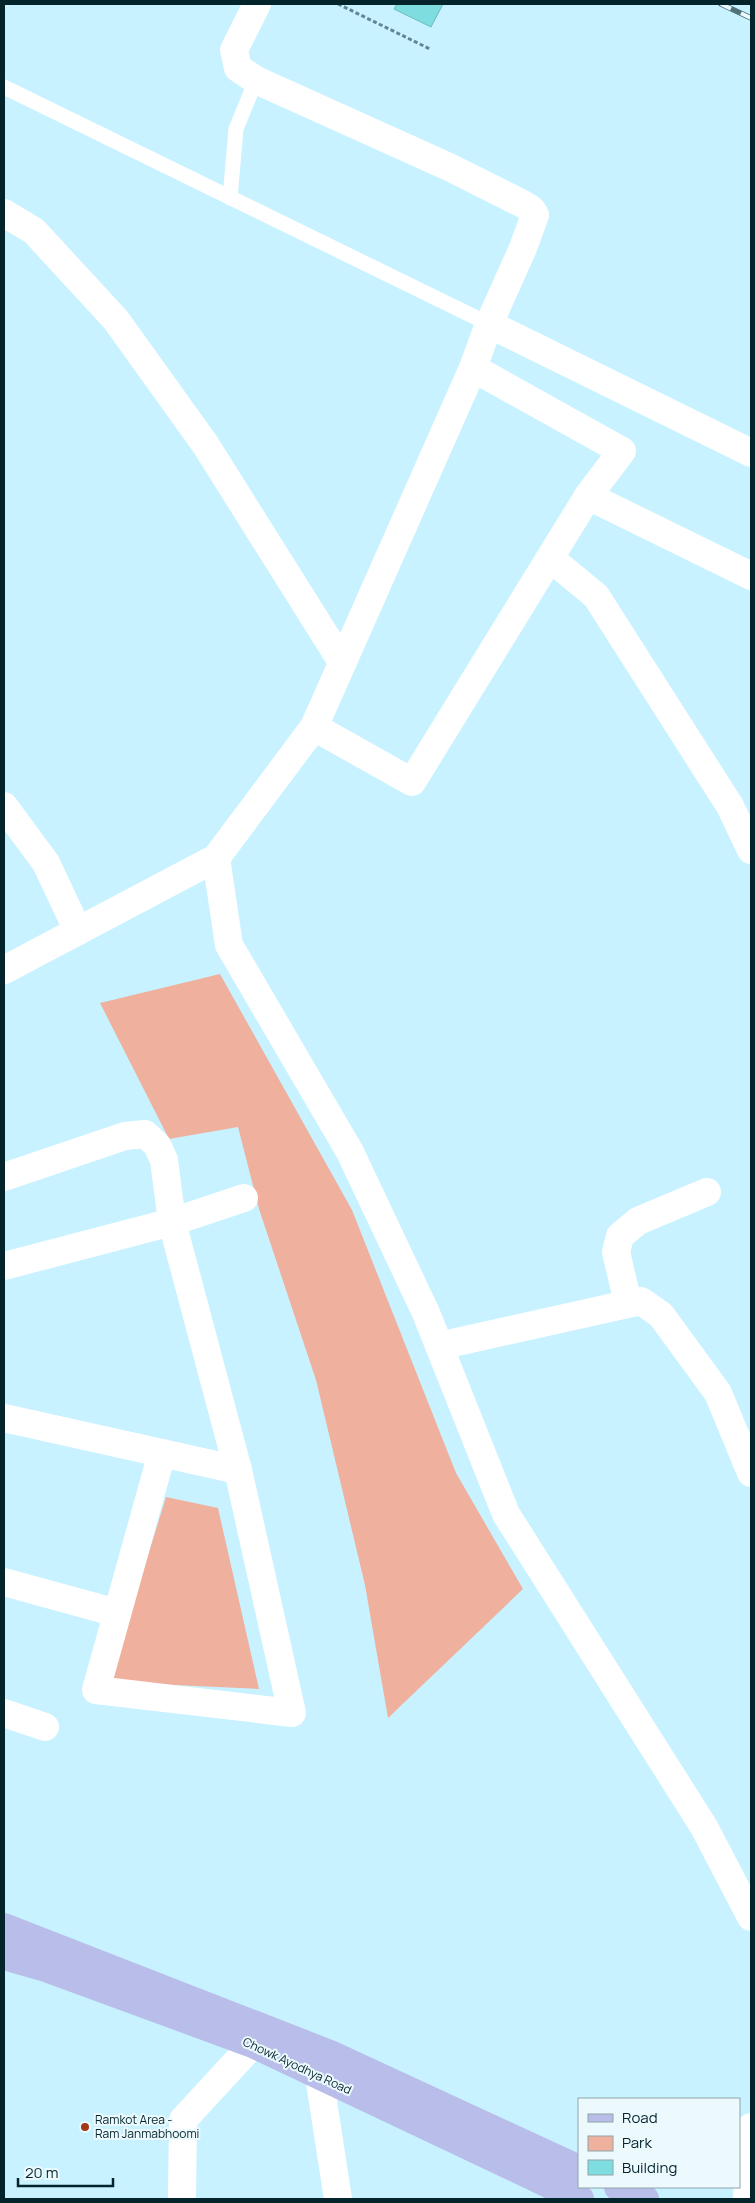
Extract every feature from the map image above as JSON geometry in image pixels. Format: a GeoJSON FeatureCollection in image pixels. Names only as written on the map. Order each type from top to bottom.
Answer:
{"type":"FeatureCollection","features":[{"type":"Feature","properties":{"kind":"main road"},"geometry":{"type":"LineString","coordinates":[[4,1928],[330,2054],[578,2169]]}},
{"type":"Feature","properties":{"kind":"main road","name":"Chowk Ayodhya Road"},"geometry":{"type":"LineString","coordinates":[[4,1956],[46,1968],[253,2044],[580,2199]]}},
{"type":"Feature","properties":{"kind":"main road"},"geometry":{"type":"LineString","coordinates":[[620,2188],[645,2199]]}},
{"type":"Feature","properties":{"kind":"street"},"geometry":{"type":"LineString","coordinates":[[4,970],[216,858],[314,727],[473,368],[489,324],[532,224],[534,215],[532,208],[449,167],[256,80],[238,68],[234,50],[257,4]]}},
{"type":"Feature","properties":{"kind":"street"},"geometry":{"type":"LineString","coordinates":[[4,213],[34,231],[116,320],[205,444],[342,662]]}},
{"type":"Feature","properties":{"kind":"street"},"geometry":{"type":"LineString","coordinates":[[489,324],[751,453]]}},
{"type":"Feature","properties":{"kind":"street"},"geometry":{"type":"LineString","coordinates":[[314,727],[412,782],[588,496],[622,451],[473,368]]}},
{"type":"Feature","properties":{"kind":"street"},"geometry":{"type":"LineString","coordinates":[[588,496],[751,576]]}},
{"type":"Feature","properties":{"kind":"street"},"geometry":{"type":"LineString","coordinates":[[550,558],[596,596],[730,806],[751,850]]}},
{"type":"Feature","properties":{"kind":"street"},"geometry":{"type":"LineString","coordinates":[[4,806],[46,864],[78,931]]}},
{"type":"Feature","properties":{"kind":"street"},"geometry":{"type":"LineString","coordinates":[[216,858],[229,945],[350,1152],[426,1313],[506,1514],[704,1827],[751,1917]]}},
{"type":"Feature","properties":{"kind":"street"},"geometry":{"type":"LineString","coordinates":[[4,1177],[125,1136],[145,1134],[157,1145],[164,1160],[172,1222],[238,1470],[292,1713],[96,1690],[162,1453]]}},
{"type":"Feature","properties":{"kind":"street"},"geometry":{"type":"LineString","coordinates":[[628,1303],[616,1252],[620,1236],[638,1221],[708,1192]]}},
{"type":"Feature","properties":{"kind":"street"},"geometry":{"type":"LineString","coordinates":[[4,1266],[172,1222],[244,1198]]}},
{"type":"Feature","properties":{"kind":"street"},"geometry":{"type":"LineString","coordinates":[[439,1346],[641,1301],[661,1315],[718,1393],[751,1473]]}},
{"type":"Feature","properties":{"kind":"street"},"geometry":{"type":"LineString","coordinates":[[4,1418],[238,1470]]}},
{"type":"Feature","properties":{"kind":"street"},"geometry":{"type":"LineString","coordinates":[[4,1582],[117,1613]]}},
{"type":"Feature","properties":{"kind":"street"},"geometry":{"type":"LineString","coordinates":[[4,1713],[46,1727]]}},
{"type":"Feature","properties":{"kind":"street"},"geometry":{"type":"LineString","coordinates":[[182,2199],[182,2120],[253,2044]]}},
{"type":"Feature","properties":{"kind":"street"},"geometry":{"type":"LineString","coordinates":[[319,2076],[338,2199]]}},
{"type":"Feature","properties":{"kind":"street"},"geometry":{"type":"LineString","coordinates":[[748,2197],[751,2127]]}},
{"type":"Feature","properties":{"kind":"lane"},"geometry":{"type":"LineString","coordinates":[[230,198],[236,129],[256,80]]}},
{"type":"Feature","properties":{"kind":"lane"},"geometry":{"type":"LineString","coordinates":[[4,88],[489,324]]}},
{"type":"Feature","properties":{"kind":"path"},"geometry":{"type":"LineString","coordinates":[[338,4],[430,49]]}},
{"type":"Feature","properties":{"kind":"green space"},"geometry":{"type":"Polygon","coordinates":[[[220,974],[352,1210],[456,1473],[523,1589],[388,1718],[365,1585],[316,1380],[259,1209],[238,1127],[169,1139],[100,1003],[220,974]]]}},
{"type":"Feature","properties":{"kind":"green space"},"geometry":{"type":"Polygon","coordinates":[[[166,1497],[218,1508],[259,1689],[109,1682],[166,1497]]]}},
{"type":"Feature","properties":{"kind":"building"},"geometry":{"type":"Polygon","coordinates":[[[397,4],[443,4],[431,27],[394,9],[397,4]]]}},
{"type":"Feature","properties":{"kind":"railway"},"geometry":{"type":"LineString","coordinates":[[721,4],[751,18]]}},
{"type":"Feature","properties":{"kind":"place","name":"Ramkot Area - Ram Janmabhoomi"},"geometry":{"type":"Point","coordinates":[85,2127]}}]}
